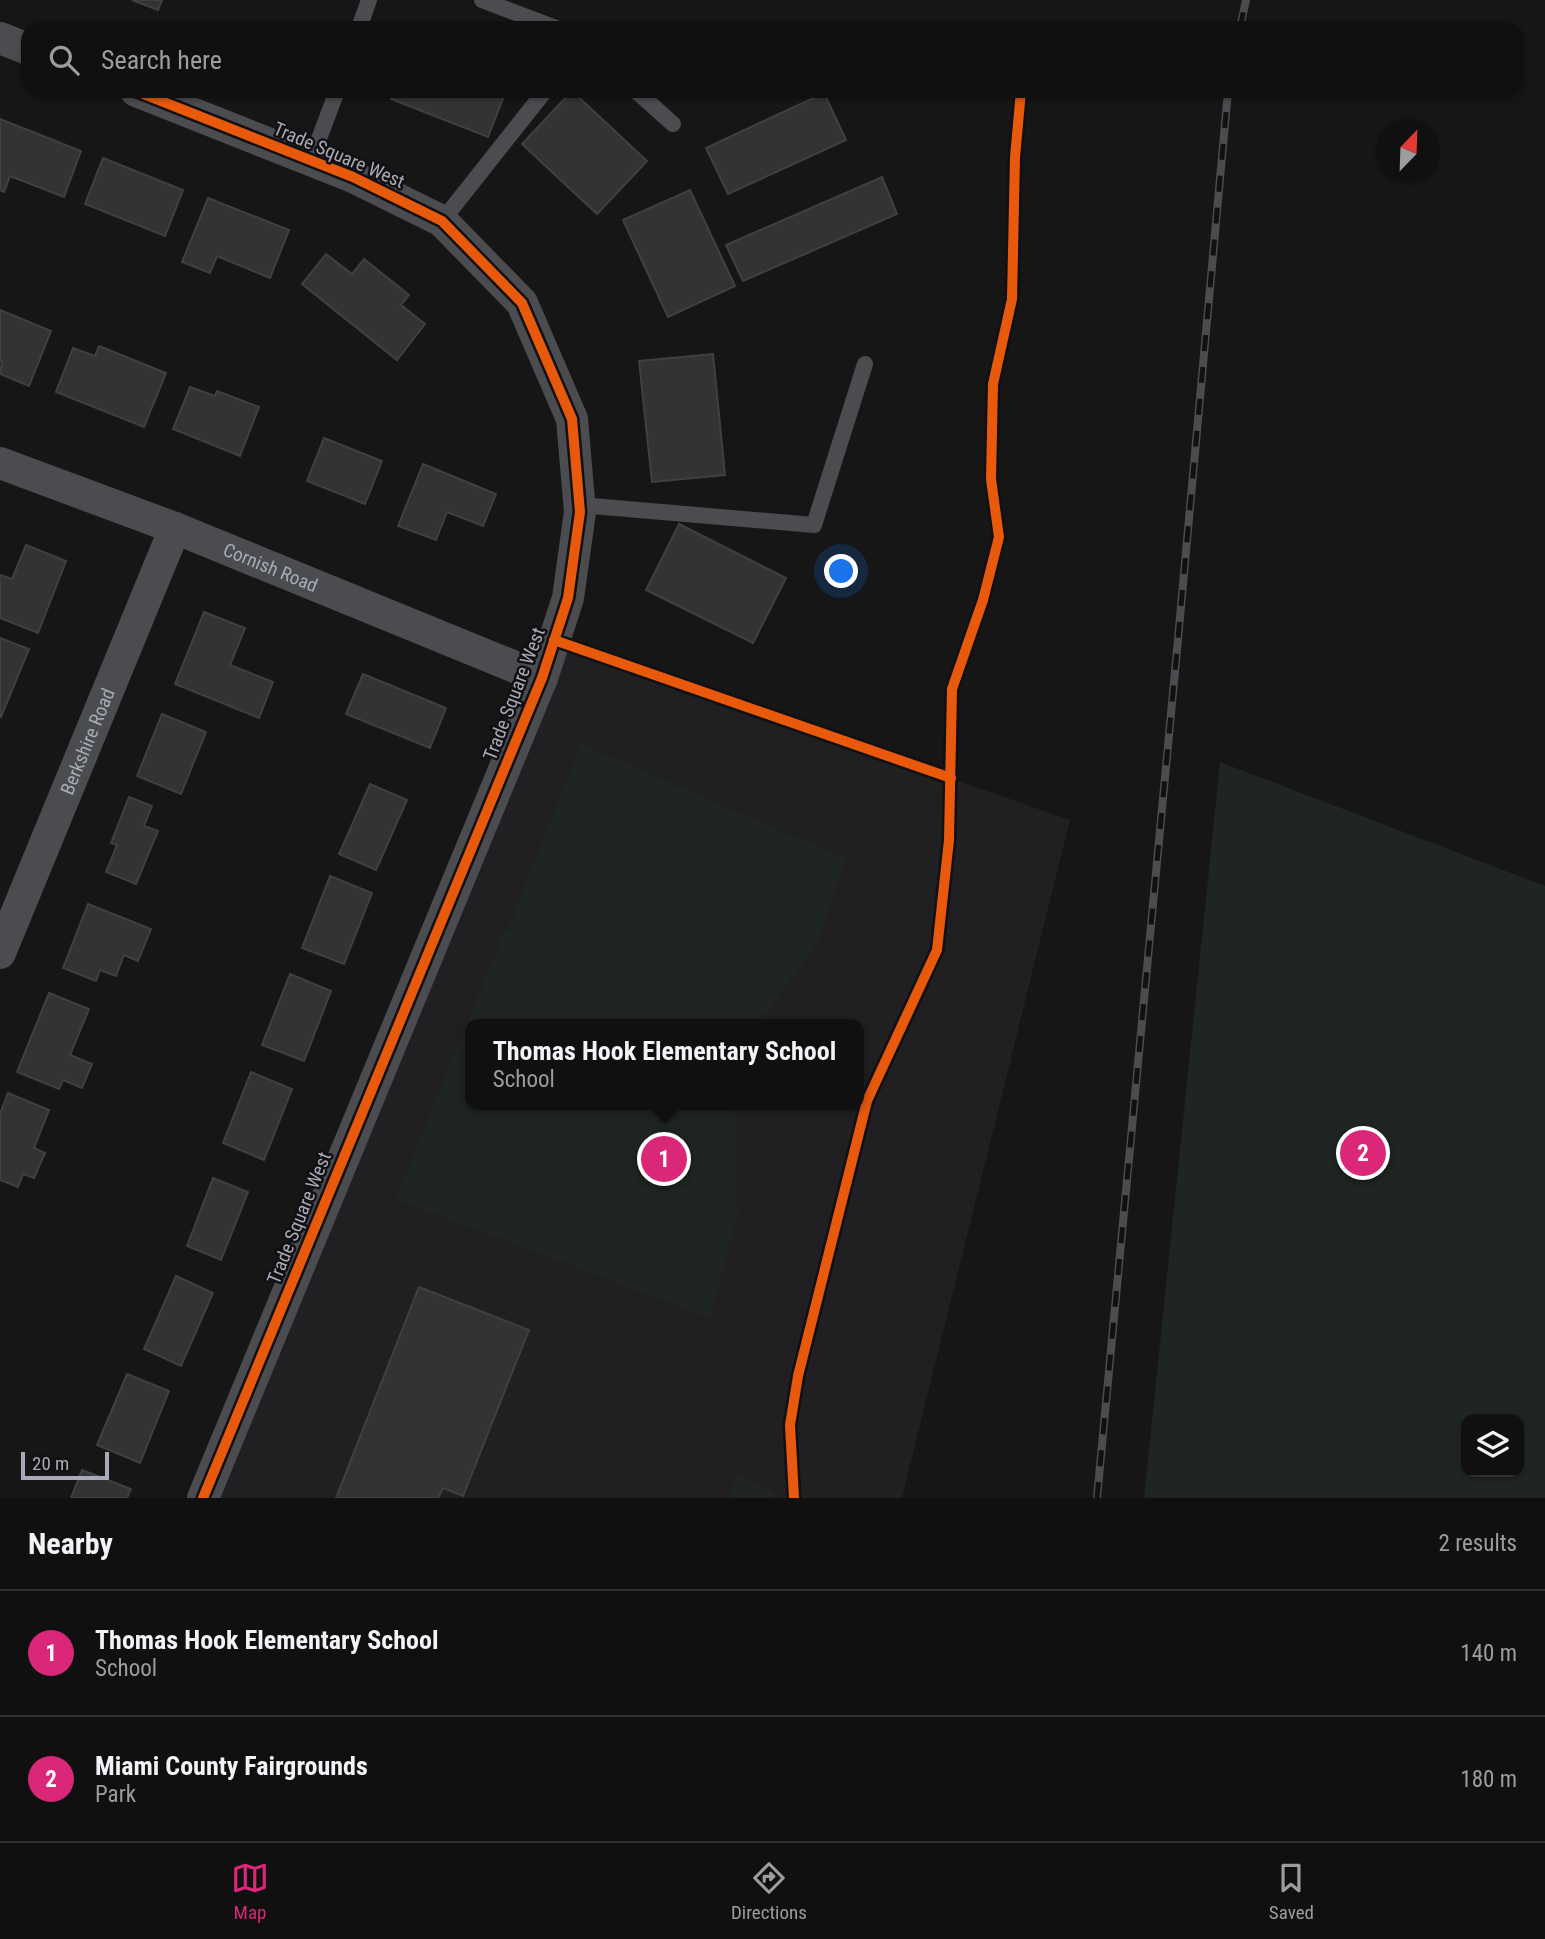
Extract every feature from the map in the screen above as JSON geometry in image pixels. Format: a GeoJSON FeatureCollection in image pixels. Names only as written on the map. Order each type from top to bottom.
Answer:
{"type":"FeatureCollection","features":[{"type":"Feature","properties":{"kind":"street"},"geometry":{"type":"LineString","coordinates":[[0,38],[21,46]]}},
{"type":"Feature","properties":{"kind":"street","name":"Trade Square West"},"geometry":{"type":"LineString","coordinates":[[154,98],[353,177],[442,221],[523,303],[572,419],[580,505],[568,598],[541,678],[202,1498]]}},
{"type":"Feature","properties":{"kind":"street","name":"Cornish Road"},"geometry":{"type":"LineString","coordinates":[[0,463],[175,528],[541,678]]}},
{"type":"Feature","properties":{"kind":"street","name":"Berkshire Road"},"geometry":{"type":"LineString","coordinates":[[0,953],[175,528]]}},
{"type":"Feature","properties":{"kind":"lane"},"geometry":{"type":"LineString","coordinates":[[362,21],[369,0]]}},
{"type":"Feature","properties":{"kind":"lane"},"geometry":{"type":"LineString","coordinates":[[482,0],[538,21]]}},
{"type":"Feature","properties":{"kind":"lane"},"geometry":{"type":"LineString","coordinates":[[312,160],[334,98]]}},
{"type":"Feature","properties":{"kind":"lane"},"geometry":{"type":"LineString","coordinates":[[442,221],[539,98]]}},
{"type":"Feature","properties":{"kind":"lane"},"geometry":{"type":"LineString","coordinates":[[644,98],[673,124]]}},
{"type":"Feature","properties":{"kind":"lane"},"geometry":{"type":"LineString","coordinates":[[580,505],[814,525],[865,364]]}},
{"type":"Feature","properties":{"kind":"shaded area"},"geometry":{"type":"Polygon","coordinates":[[[554,640],[1070,820],[902,1498],[203,1498],[554,640]]]}},
{"type":"Feature","properties":{"kind":"shaded area"},"geometry":{"type":"Polygon","coordinates":[[[581,744],[845,859],[818,943],[762,1019],[469,1019],[504,932],[507,932],[581,744]]]}},
{"type":"Feature","properties":{"kind":"shaded area"},"geometry":{"type":"Polygon","coordinates":[[[1220,762],[1545,886],[1545,1498],[1144,1498],[1220,762]]]}},
{"type":"Feature","properties":{"kind":"shaded area"},"geometry":{"type":"Polygon","coordinates":[[[465,1028],[465,1110],[735,1112],[738,1212],[710,1318],[396,1199],[465,1028]]]}},
{"type":"Feature","properties":{"kind":"shaded area"},"geometry":{"type":"Polygon","coordinates":[[[738,1475],[773,1492],[775,1498],[728,1498],[738,1475]]]}},
{"type":"Feature","properties":{"kind":"building"},"geometry":{"type":"Polygon","coordinates":[[[132,0],[162,0],[158,10],[132,0]]]}},
{"type":"Feature","properties":{"kind":"building"},"geometry":{"type":"Polygon","coordinates":[[[391,98],[503,98],[488,137],[391,98]]]}},
{"type":"Feature","properties":{"kind":"building"},"geometry":{"type":"Polygon","coordinates":[[[565,98],[580,98],[647,161],[597,214],[522,144],[565,98]]]}},
{"type":"Feature","properties":{"kind":"building"},"geometry":{"type":"Polygon","coordinates":[[[813,98],[826,98],[846,140],[728,194],[706,148],[813,98]]]}},
{"type":"Feature","properties":{"kind":"building"},"geometry":{"type":"Polygon","coordinates":[[[0,119],[81,151],[64,197],[10,176],[4,192],[0,190],[0,119]]]}},
{"type":"Feature","properties":{"kind":"building"},"geometry":{"type":"Polygon","coordinates":[[[103,158],[183,190],[165,236],[85,204],[103,158]]]}},
{"type":"Feature","properties":{"kind":"building"},"geometry":{"type":"Polygon","coordinates":[[[882,177],[897,214],[743,281],[726,245],[882,177]]]}},
{"type":"Feature","properties":{"kind":"building"},"geometry":{"type":"Polygon","coordinates":[[[690,190],[735,286],[668,317],[623,220],[690,190]]]}},
{"type":"Feature","properties":{"kind":"building"},"geometry":{"type":"Polygon","coordinates":[[[208,198],[289,230],[270,278],[217,256],[210,273],[182,262],[208,198]]]}},
{"type":"Feature","properties":{"kind":"building"},"geometry":{"type":"Polygon","coordinates":[[[326,254],[352,274],[364,259],[409,295],[401,305],[425,324],[397,360],[302,284],[326,254]]]}},
{"type":"Feature","properties":{"kind":"building"},"geometry":{"type":"Polygon","coordinates":[[[0,310],[51,331],[29,386],[0,374],[0,310]]]}},
{"type":"Feature","properties":{"kind":"building"},"geometry":{"type":"Polygon","coordinates":[[[99,346],[166,373],[144,427],[56,392],[73,348],[95,356],[99,346]]]}},
{"type":"Feature","properties":{"kind":"building"},"geometry":{"type":"Polygon","coordinates":[[[713,354],[725,475],[652,482],[639,361],[713,354]]]}},
{"type":"Feature","properties":{"kind":"building"},"geometry":{"type":"Polygon","coordinates":[[[190,387],[215,396],[217,391],[259,407],[240,456],[173,429],[190,387]]]}},
{"type":"Feature","properties":{"kind":"building"},"geometry":{"type":"Polygon","coordinates":[[[324,438],[382,461],[365,504],[307,481],[324,438]]]}},
{"type":"Feature","properties":{"kind":"building"},"geometry":{"type":"Polygon","coordinates":[[[423,464],[496,494],[483,526],[447,512],[436,540],[398,526],[423,464]]]}},
{"type":"Feature","properties":{"kind":"building"},"geometry":{"type":"Polygon","coordinates":[[[679,524],[786,578],[753,643],[646,590],[679,524]]]}},
{"type":"Feature","properties":{"kind":"building"},"geometry":{"type":"Polygon","coordinates":[[[26,545],[66,561],[38,633],[0,618],[0,575],[12,579],[26,545]]]}},
{"type":"Feature","properties":{"kind":"building"},"geometry":{"type":"Polygon","coordinates":[[[204,612],[245,628],[230,665],[273,682],[259,718],[175,684],[204,612]]]}},
{"type":"Feature","properties":{"kind":"building"},"geometry":{"type":"Polygon","coordinates":[[[0,638],[29,649],[1,717],[0,716],[0,638]]]}},
{"type":"Feature","properties":{"kind":"building"},"geometry":{"type":"Polygon","coordinates":[[[363,674],[446,708],[430,748],[346,714],[363,674]]]}},
{"type":"Feature","properties":{"kind":"building"},"geometry":{"type":"Polygon","coordinates":[[[162,714],[206,732],[181,794],[137,776],[162,714]]]}},
{"type":"Feature","properties":{"kind":"building"},"geometry":{"type":"Polygon","coordinates":[[[370,784],[407,800],[376,870],[339,854],[370,784]]]}},
{"type":"Feature","properties":{"kind":"building"},"geometry":{"type":"Polygon","coordinates":[[[129,797],[152,806],[144,826],[158,831],[136,884],[106,872],[117,845],[111,843],[129,797]]]}},
{"type":"Feature","properties":{"kind":"building"},"geometry":{"type":"Polygon","coordinates":[[[330,876],[372,893],[344,964],[302,948],[330,876]]]}},
{"type":"Feature","properties":{"kind":"building"},"geometry":{"type":"Polygon","coordinates":[[[88,904],[151,929],[138,961],[124,955],[116,976],[100,970],[96,981],[63,968],[88,904]]]}},
{"type":"Feature","properties":{"kind":"building"},"geometry":{"type":"Polygon","coordinates":[[[290,974],[331,991],[304,1061],[262,1045],[290,974]]]}},
{"type":"Feature","properties":{"kind":"building"},"geometry":{"type":"Polygon","coordinates":[[[49,993],[89,1009],[70,1055],[92,1064],[82,1088],[63,1080],[59,1089],[17,1072],[49,993]]]}},
{"type":"Feature","properties":{"kind":"building"},"geometry":{"type":"Polygon","coordinates":[[[251,1072],[292,1089],[264,1160],[223,1143],[251,1072]]]}},
{"type":"Feature","properties":{"kind":"building"},"geometry":{"type":"Polygon","coordinates":[[[8,1093],[49,1110],[34,1148],[45,1153],[34,1178],[23,1174],[18,1187],[0,1180],[0,1114],[8,1093]]]}},
{"type":"Feature","properties":{"kind":"building"},"geometry":{"type":"Polygon","coordinates":[[[213,1178],[248,1192],[221,1260],[187,1246],[213,1178]]]}},
{"type":"Feature","properties":{"kind":"building"},"geometry":{"type":"Polygon","coordinates":[[[176,1276],[213,1293],[181,1366],[144,1349],[176,1276]]]}},
{"type":"Feature","properties":{"kind":"building"},"geometry":{"type":"Polygon","coordinates":[[[419,1287],[529,1330],[463,1496],[443,1488],[438,1498],[336,1498],[419,1287]]]}},
{"type":"Feature","properties":{"kind":"building"},"geometry":{"type":"Polygon","coordinates":[[[127,1374],[169,1391],[140,1463],[97,1445],[127,1374]]]}},
{"type":"Feature","properties":{"kind":"building"},"geometry":{"type":"Polygon","coordinates":[[[82,1470],[131,1489],[127,1498],[71,1498],[82,1470]]]}},
{"type":"Feature","properties":{"kind":"railway"},"geometry":{"type":"LineString","coordinates":[[1242,21],[1246,0]]}},
{"type":"Feature","properties":{"kind":"railway"},"geometry":{"type":"LineString","coordinates":[[1097,1498],[1227,98]]}},
{"type":"Feature","properties":{"kind":"cycle path"},"geometry":{"type":"LineString","coordinates":[[154,98],[353,177],[442,221],[522,303],[572,419],[580,512],[568,598],[542,678],[203,1498]]}},
{"type":"Feature","properties":{"kind":"cycle path"},"geometry":{"type":"LineString","coordinates":[[794,1498],[790,1425],[798,1376],[867,1101],[937,950],[949,840],[952,689],[983,600],[999,537],[991,479],[993,384],[1012,299],[1015,157],[1020,98]]}},
{"type":"Feature","properties":{"kind":"cycle path"},"geometry":{"type":"LineString","coordinates":[[554,640],[951,778]]}},
{"type":"Feature","properties":{"kind":"place","name":"Miami County Fairgrounds"},"geometry":{"type":"Point","coordinates":[1363,1153]}},
{"type":"Feature","properties":{"kind":"place","name":"Thomas Hook Elementary School"},"geometry":{"type":"Point","coordinates":[664,1159]}}]}
